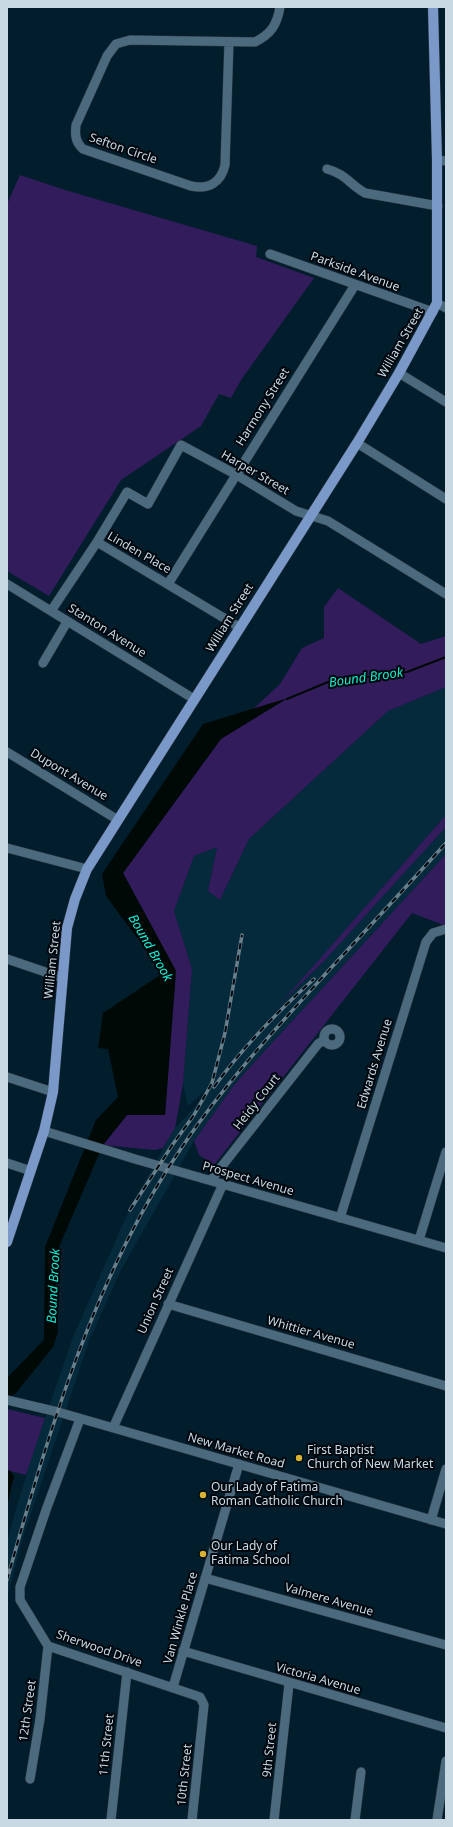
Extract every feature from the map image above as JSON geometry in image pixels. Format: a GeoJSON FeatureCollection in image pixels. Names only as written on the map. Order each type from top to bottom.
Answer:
{"type":"FeatureCollection","features":[{"type":"Feature","properties":{"kind":"main road","name":"William Street"},"geometry":{"type":"LineString","coordinates":[[7,1242],[44,1131],[53,1092],[68,928],[75,899],[87,869],[309,516],[357,443],[439,308],[438,206],[442,160],[433,7]]}},
{"type":"Feature","properties":{"kind":"street","name":"Sefton Circle"},"geometry":{"type":"LineString","coordinates":[[230,42],[225,165],[223,172],[213,184],[205,187],[191,186],[83,149],[78,145],[75,134],[76,125],[107,56],[116,44],[130,40],[255,42],[266,37],[274,26],[280,7]]}},
{"type":"Feature","properties":{"kind":"street"},"geometry":{"type":"LineString","coordinates":[[327,169],[343,175],[357,189],[365,193],[438,206]]}},
{"type":"Feature","properties":{"kind":"street","name":"Parkside Avenue"},"geometry":{"type":"LineString","coordinates":[[270,254],[355,285],[439,308]]}},
{"type":"Feature","properties":{"kind":"street","name":"Harmony Street"},"geometry":{"type":"LineString","coordinates":[[168,584],[235,474],[355,285]]}},
{"type":"Feature","properties":{"kind":"street"},"geometry":{"type":"LineString","coordinates":[[399,372],[446,402]]}},
{"type":"Feature","properties":{"kind":"street"},"geometry":{"type":"LineString","coordinates":[[357,443],[446,498]]}},
{"type":"Feature","properties":{"kind":"street","name":"Harper Street"},"geometry":{"type":"LineString","coordinates":[[97,542],[127,492],[148,504],[181,445],[235,474],[296,511],[328,521],[446,594]]}},
{"type":"Feature","properties":{"kind":"street","name":"Linden Place"},"geometry":{"type":"LineString","coordinates":[[51,611],[97,542],[239,627]]}},
{"type":"Feature","properties":{"kind":"street","name":"Stanton Avenue"},"geometry":{"type":"LineString","coordinates":[[7,584],[194,699]]}},
{"type":"Feature","properties":{"kind":"street"},"geometry":{"type":"LineString","coordinates":[[43,663],[67,622]]}},
{"type":"Feature","properties":{"kind":"street","name":"Dupont Avenue"},"geometry":{"type":"LineString","coordinates":[[7,752],[118,820]]}},
{"type":"Feature","properties":{"kind":"street"},"geometry":{"type":"LineString","coordinates":[[7,848],[87,869]]}},
{"type":"Feature","properties":{"kind":"street","name":"Edwards Avenue"},"geometry":{"type":"LineString","coordinates":[[340,1218],[426,942],[433,933],[446,929]]}},
{"type":"Feature","properties":{"kind":"street"},"geometry":{"type":"LineString","coordinates":[[7,959],[63,978]]}},
{"type":"Feature","properties":{"kind":"street","name":"Heidy Court"},"geometry":{"type":"LineString","coordinates":[[211,1180],[318,1044],[324,1040]]}},
{"type":"Feature","properties":{"kind":"street"},"geometry":{"type":"LineString","coordinates":[[7,1077],[53,1092]]}},
{"type":"Feature","properties":{"kind":"street","name":"Prospect Avenue"},"geometry":{"type":"LineString","coordinates":[[44,1131],[446,1248]]}},
{"type":"Feature","properties":{"kind":"street"},"geometry":{"type":"LineString","coordinates":[[419,1240],[446,1152]]}},
{"type":"Feature","properties":{"kind":"street"},"geometry":{"type":"LineString","coordinates":[[7,1163],[31,1171]]}},
{"type":"Feature","properties":{"kind":"street","name":"Union Street"},"geometry":{"type":"LineString","coordinates":[[113,1428],[223,1184]]}},
{"type":"Feature","properties":{"kind":"street","name":"Whittier Avenue"},"geometry":{"type":"LineString","coordinates":[[168,1304],[446,1386]]}},
{"type":"Feature","properties":{"kind":"street","name":"New Market Road"},"geometry":{"type":"LineString","coordinates":[[7,1400],[113,1428],[446,1524]]}},
{"type":"Feature","properties":{"kind":"street","name":"Sherwood Drive"},"geometry":{"type":"LineString","coordinates":[[80,1419],[46,1510],[20,1587],[20,1600],[48,1646],[200,1697],[204,1705],[202,1733]]}},
{"type":"Feature","properties":{"kind":"street","name":"Van Winkle Place"},"geometry":{"type":"LineString","coordinates":[[173,1687],[239,1464]]}},
{"type":"Feature","properties":{"kind":"street"},"geometry":{"type":"LineString","coordinates":[[432,1520],[446,1469]]}},
{"type":"Feature","properties":{"kind":"street","name":"Valmere Avenue"},"geometry":{"type":"LineString","coordinates":[[205,1578],[446,1645]]}},
{"type":"Feature","properties":{"kind":"street","name":"12th Street"},"geometry":{"type":"LineString","coordinates":[[30,1778],[40,1719],[48,1646]]}},
{"type":"Feature","properties":{"kind":"street","name":"Victoria Avenue"},"geometry":{"type":"LineString","coordinates":[[183,1651],[289,1684],[446,1728]]}},
{"type":"Feature","properties":{"kind":"street","name":"11th Street"},"geometry":{"type":"LineString","coordinates":[[111,1820],[127,1672]]}},
{"type":"Feature","properties":{"kind":"street","name":"9th Street"},"geometry":{"type":"LineString","coordinates":[[274,1820],[289,1684]]}},
{"type":"Feature","properties":{"kind":"street","name":"10th Street"},"geometry":{"type":"LineString","coordinates":[[192,1820],[202,1733]]}},
{"type":"Feature","properties":{"kind":"street"},"geometry":{"type":"LineString","coordinates":[[437,1820],[446,1760]]}},
{"type":"Feature","properties":{"kind":"street"},"geometry":{"type":"LineString","coordinates":[[355,1820],[361,1772]]}},
{"type":"Feature","properties":{"kind":"shaded area"},"geometry":{"type":"Polygon","coordinates":[[[20,175],[65,190],[257,246],[256,257],[314,278],[241,380],[231,398],[219,394],[201,426],[121,480],[49,596],[7,571],[7,204],[20,175]]]}},
{"type":"Feature","properties":{"kind":"shaded area"},"geometry":{"type":"Polygon","coordinates":[[[338,588],[421,644],[446,636],[446,687],[388,711],[249,839],[220,900],[208,891],[217,847],[194,856],[174,911],[192,969],[183,1084],[175,1128],[163,1148],[155,1150],[103,1145],[127,1115],[165,1115],[176,971],[123,873],[221,739],[280,684],[302,648],[324,638],[324,607],[338,588]]]}},
{"type":"Feature","properties":{"kind":"shaded area"},"geometry":{"type":"Polygon","coordinates":[[[446,687],[446,815],[285,999],[326,959],[446,827],[446,854],[234,1085],[194,1141],[120,1272],[89,1341],[23,1537],[7,1598],[7,1540],[32,1456],[73,1337],[131,1206],[175,1128],[195,1107],[214,1082],[188,1106],[183,1084],[192,969],[174,911],[194,856],[217,847],[208,891],[220,900],[249,839],[388,711],[446,687]]]}},
{"type":"Feature","properties":{"kind":"shaded area"},"geometry":{"type":"Polygon","coordinates":[[[446,815],[446,827],[326,959],[280,1004],[446,815]]]}},
{"type":"Feature","properties":{"kind":"shaded area"},"geometry":{"type":"Polygon","coordinates":[[[446,854],[446,926],[412,913],[214,1165],[199,1155],[194,1141],[234,1085],[446,854]]]}},
{"type":"Feature","properties":{"kind":"shaded area"},"geometry":{"type":"Polygon","coordinates":[[[7,1409],[45,1418],[26,1475],[7,1470],[7,1409]]]}},
{"type":"Feature","properties":{"kind":"water"},"geometry":{"type":"Polygon","coordinates":[[[288,698],[221,739],[123,873],[176,971],[165,1115],[127,1115],[103,1145],[59,1247],[55,1261],[58,1332],[53,1347],[15,1394],[7,1398],[7,1378],[44,1340],[45,1247],[96,1120],[118,1097],[108,1049],[98,1048],[103,1013],[163,973],[106,896],[102,874],[203,724],[288,698]]]}},
{"type":"Feature","properties":{"kind":"water"},"geometry":{"type":"Polygon","coordinates":[[[7,1470],[14,1476],[7,1506],[7,1470]]]}},
{"type":"Feature","properties":{"kind":"waterway","name":"Bound Brook"},"geometry":{"type":"LineString","coordinates":[[287,699],[328,682],[407,672],[446,657]]}},
{"type":"Feature","properties":{"kind":"railway"},"geometry":{"type":"LineString","coordinates":[[7,1580],[40,1468],[77,1356],[99,1301],[123,1248],[151,1197],[182,1147],[199,1123],[253,1055],[446,843]]}},
{"type":"Feature","properties":{"kind":"railway"},"geometry":{"type":"LineString","coordinates":[[130,1210],[173,1144],[194,1115],[212,1083],[225,1033],[242,935]]}},
{"type":"Feature","properties":{"kind":"railway"},"geometry":{"type":"LineString","coordinates":[[214,1087],[261,1030],[314,979]]}},
{"type":"Feature","properties":{"kind":"place","name":"First Baptist Church of New Market"},"geometry":{"type":"Point","coordinates":[299,1458]}},
{"type":"Feature","properties":{"kind":"place","name":"Our Lady of Fatima Roman Catholic Church"},"geometry":{"type":"Point","coordinates":[203,1495]}},
{"type":"Feature","properties":{"kind":"place","name":"Our Lady of Fatima School"},"geometry":{"type":"Point","coordinates":[203,1554]}}]}
